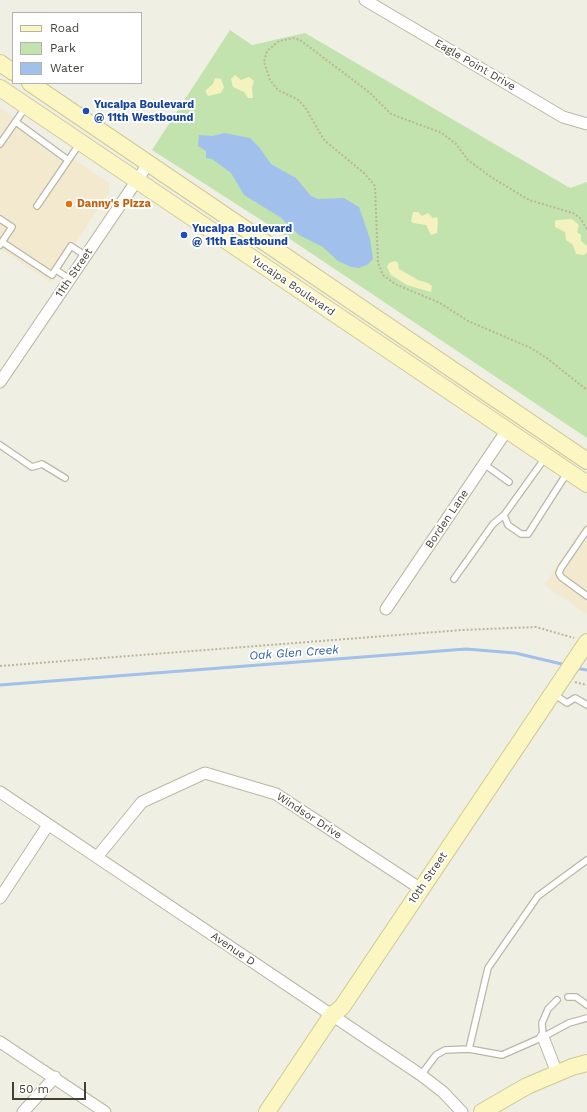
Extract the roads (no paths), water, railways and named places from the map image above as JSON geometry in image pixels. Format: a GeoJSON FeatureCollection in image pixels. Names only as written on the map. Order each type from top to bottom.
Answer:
{"type":"FeatureCollection","features":[{"type":"Feature","properties":{"kind":"main road"},"geometry":{"type":"LineString","coordinates":[[0,63],[12,71]]}},
{"type":"Feature","properties":{"kind":"main road","name":"Yucaipa Boulevard"},"geometry":{"type":"LineString","coordinates":[[31,84],[587,461]]}},
{"type":"Feature","properties":{"kind":"main road","name":"Yucaipa Boulevard"},"geometry":{"type":"LineString","coordinates":[[0,88],[587,484]]}},
{"type":"Feature","properties":{"kind":"main road","name":"10th Street"},"geometry":{"type":"LineString","coordinates":[[267,1112],[332,1016],[342,1007],[566,673],[582,643]]}},
{"type":"Feature","properties":{"kind":"main road"},"geometry":{"type":"LineString","coordinates":[[482,1112],[527,1086],[557,1073],[587,1064]]}},
{"type":"Feature","properties":{"kind":"street","name":"Eagle Point Drive"},"geometry":{"type":"LineString","coordinates":[[365,0],[563,117],[587,124]]}},
{"type":"Feature","properties":{"kind":"street","name":"11th Street"},"geometry":{"type":"LineString","coordinates":[[0,382],[148,164]]}},
{"type":"Feature","properties":{"kind":"street","name":"Borden Lane"},"geometry":{"type":"LineString","coordinates":[[386,609],[507,430]]}},
{"type":"Feature","properties":{"kind":"street","name":"Windsor Drive"},"geometry":{"type":"LineString","coordinates":[[97,857],[142,802],[206,773],[276,794],[421,889]]}},
{"type":"Feature","properties":{"kind":"street","name":"Avenue D"},"geometry":{"type":"LineString","coordinates":[[0,792],[420,1075],[444,1092],[462,1112]]}},
{"type":"Feature","properties":{"kind":"street"},"geometry":{"type":"LineString","coordinates":[[0,898],[48,825]]}},
{"type":"Feature","properties":{"kind":"street"},"geometry":{"type":"LineString","coordinates":[[543,1038],[557,1073]]}},
{"type":"Feature","properties":{"kind":"street"},"geometry":{"type":"LineString","coordinates":[[0,1042],[55,1077],[105,1112]]}},
{"type":"Feature","properties":{"kind":"street"},"geometry":{"type":"LineString","coordinates":[[23,1112],[55,1077]]}},
{"type":"Feature","properties":{"kind":"lane"},"geometry":{"type":"LineString","coordinates":[[0,144],[26,106]]}},
{"type":"Feature","properties":{"kind":"lane"},"geometry":{"type":"LineString","coordinates":[[16,122],[68,160]]}},
{"type":"Feature","properties":{"kind":"lane"},"geometry":{"type":"LineString","coordinates":[[37,206],[80,143]]}},
{"type":"Feature","properties":{"kind":"lane"},"geometry":{"type":"LineString","coordinates":[[0,220],[12,227],[1,243],[52,275],[71,246],[86,256]]}},
{"type":"Feature","properties":{"kind":"lane"},"geometry":{"type":"LineString","coordinates":[[56,270],[70,279]]}},
{"type":"Feature","properties":{"kind":"lane"},"geometry":{"type":"LineString","coordinates":[[0,445],[32,467],[42,464],[64,478]]}},
{"type":"Feature","properties":{"kind":"lane"},"geometry":{"type":"LineString","coordinates":[[454,579],[493,524],[504,515],[547,456]]}},
{"type":"Feature","properties":{"kind":"lane"},"geometry":{"type":"LineString","coordinates":[[484,464],[509,482]]}},
{"type":"Feature","properties":{"kind":"lane"},"geometry":{"type":"LineString","coordinates":[[504,515],[508,525],[521,534],[528,534],[568,471]]}},
{"type":"Feature","properties":{"kind":"lane"},"geometry":{"type":"LineString","coordinates":[[586,593],[561,577],[559,573],[587,530]]}},
{"type":"Feature","properties":{"kind":"lane"},"geometry":{"type":"LineString","coordinates":[[552,692],[568,702],[575,698],[587,705]]}},
{"type":"Feature","properties":{"kind":"lane"},"geometry":{"type":"LineString","coordinates":[[469,1049],[488,968],[538,896],[587,860]]}},
{"type":"Feature","properties":{"kind":"lane"},"geometry":{"type":"LineString","coordinates":[[568,997],[576,997],[587,1006]]}},
{"type":"Feature","properties":{"kind":"lane"},"geometry":{"type":"LineString","coordinates":[[543,1038],[542,1023],[548,1009],[557,1000]]}},
{"type":"Feature","properties":{"kind":"lane"},"geometry":{"type":"LineString","coordinates":[[420,1075],[436,1055],[445,1050],[469,1049],[502,1055],[543,1038],[569,1023],[587,1018]]}},
{"type":"Feature","properties":{"kind":"water"},"geometry":{"type":"Polygon","coordinates":[[[224,133],[250,138],[259,147],[271,164],[296,178],[311,196],[318,199],[344,198],[359,207],[370,239],[373,259],[367,265],[359,268],[351,267],[338,261],[323,247],[299,235],[280,217],[244,195],[231,173],[212,159],[206,158],[206,151],[198,146],[199,135],[213,136],[224,133]]]}},
{"type":"Feature","properties":{"kind":"waterway","name":"Oak Glen Creek"},"geometry":{"type":"LineString","coordinates":[[0,685],[466,649],[515,653],[566,665]]}},
{"type":"Feature","properties":{"kind":"waterway","name":"Oak Glen Creek"},"geometry":{"type":"LineString","coordinates":[[575,668],[587,670]]}},
{"type":"Feature","properties":{"kind":"place","name":"Yucaipa Boulevard @ 11th Westbound"},"geometry":{"type":"Point","coordinates":[86,111]}},
{"type":"Feature","properties":{"kind":"place","name":"Danny's Pizza"},"geometry":{"type":"Point","coordinates":[69,204]}},
{"type":"Feature","properties":{"kind":"place","name":"Yucaipa Boulevard @ 11th Eastbound"},"geometry":{"type":"Point","coordinates":[184,235]}}]}
